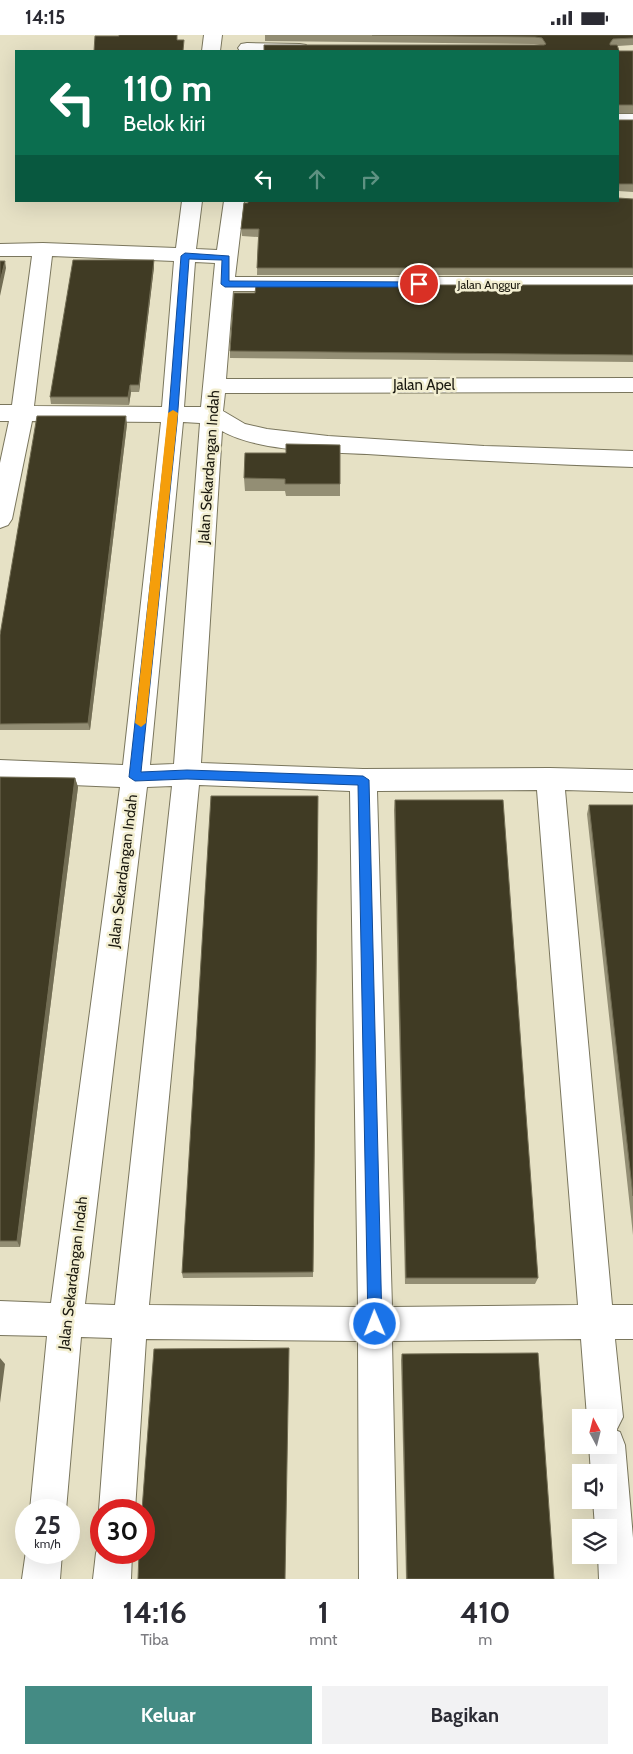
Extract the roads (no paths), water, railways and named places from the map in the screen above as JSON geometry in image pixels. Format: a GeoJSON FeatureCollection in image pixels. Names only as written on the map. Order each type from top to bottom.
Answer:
{"type":"FeatureCollection","features":[{"type":"Feature","properties":{"kind":"street"},"geometry":{"type":"LineString","coordinates":[[211,50],[213,35]]}},
{"type":"Feature","properties":{"kind":"street"},"geometry":{"type":"LineString","coordinates":[[247,45],[316,49]]}},
{"type":"Feature","properties":{"kind":"street"},"geometry":{"type":"LineString","coordinates":[[619,120],[633,120]]}},
{"type":"Feature","properties":{"kind":"street","name":"Jalan Sekardangan Indah"},"geometry":{"type":"LineString","coordinates":[[49,1499],[66,1319],[135,777],[173,413],[185,256],[192,202]]}},
{"type":"Feature","properties":{"kind":"street","name":"Jalan Sekardangan Indah"},"geometry":{"type":"LineString","coordinates":[[118,1499],[130,1322],[187,774],[212,415],[234,202]]}},
{"type":"Feature","properties":{"kind":"street","name":"Jalan Anggur"},"geometry":{"type":"LineString","coordinates":[[0,249],[43,249],[185,256],[226,271],[633,284]]}},
{"type":"Feature","properties":{"kind":"street"},"geometry":{"type":"LineString","coordinates":[[0,519],[22,413],[43,249]]}},
{"type":"Feature","properties":{"kind":"street","name":"Jalan Apel"},"geometry":{"type":"LineString","coordinates":[[215,386],[633,385]]}},
{"type":"Feature","properties":{"kind":"street"},"geometry":{"type":"LineString","coordinates":[[0,413],[173,413],[212,415],[238,430],[267,437],[328,444],[484,454],[633,459]]}},
{"type":"Feature","properties":{"kind":"street"},"geometry":{"type":"LineString","coordinates":[[0,771],[135,777],[187,774],[363,780],[550,779],[633,781]]}},
{"type":"Feature","properties":{"kind":"street"},"geometry":{"type":"LineString","coordinates":[[550,779],[604,1409]]}},
{"type":"Feature","properties":{"kind":"street"},"geometry":{"type":"LineString","coordinates":[[363,780],[375,1324],[378,1579]]}},
{"type":"Feature","properties":{"kind":"street"},"geometry":{"type":"LineString","coordinates":[[0,1318],[130,1322],[375,1324],[633,1322]]}},
{"type":"Feature","properties":{"kind":"street"},"geometry":{"type":"LineString","coordinates":[[608,1454],[618,1579]]}},
{"type":"Feature","properties":{"kind":"street"},"geometry":{"type":"LineString","coordinates":[[41,1579],[43,1564]]}},
{"type":"Feature","properties":{"kind":"street"},"geometry":{"type":"LineString","coordinates":[[112,1579],[113,1564]]}}]}
